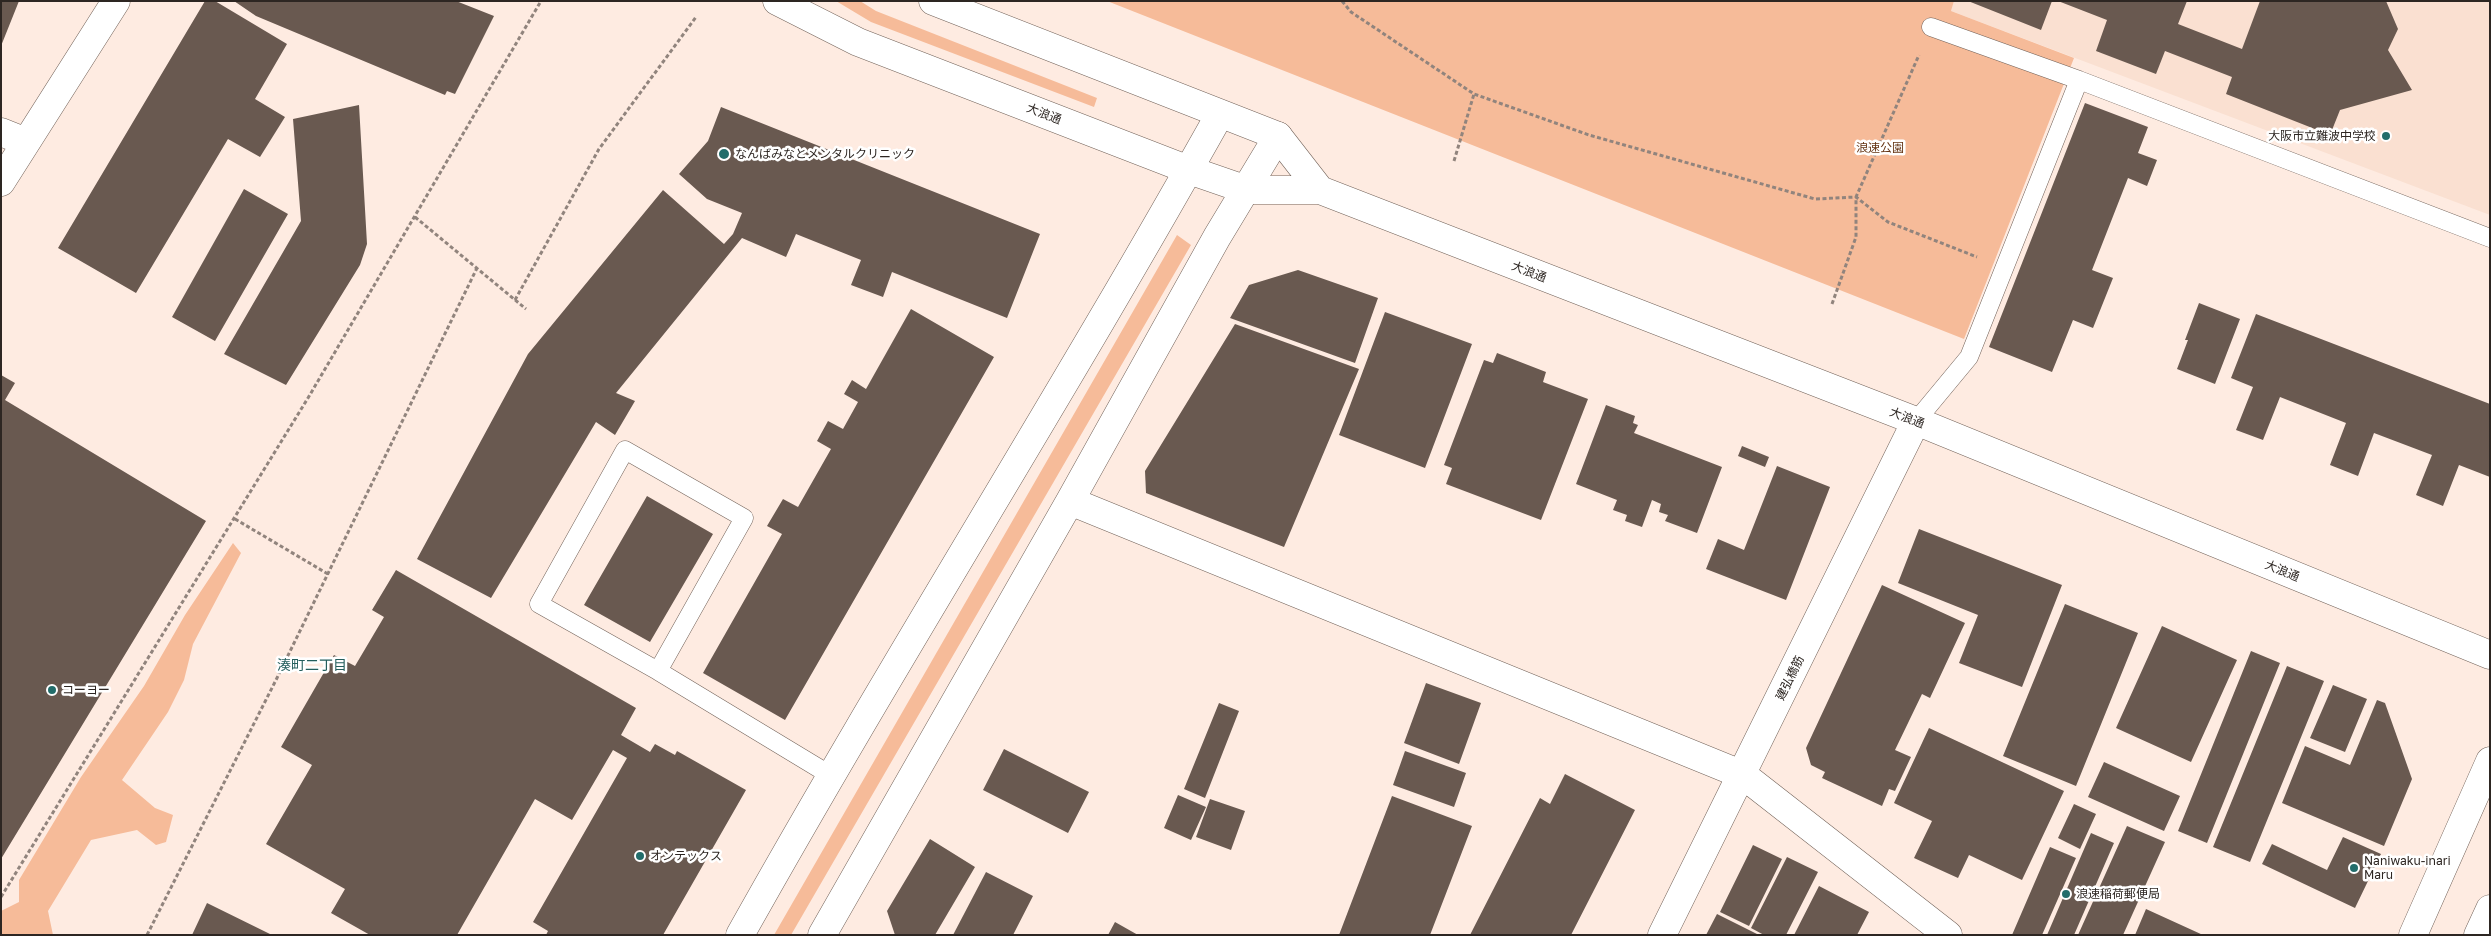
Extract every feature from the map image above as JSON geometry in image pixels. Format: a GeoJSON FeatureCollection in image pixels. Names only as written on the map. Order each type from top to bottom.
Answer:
{"type":"FeatureCollection","features":[{"type":"Feature","properties":{"kind":"street"},"geometry":{"type":"LineString","coordinates":[[1,182],[13,137],[116,1]]}},
{"type":"Feature","properties":{"kind":"street","name":"大浪通"},"geometry":{"type":"LineString","coordinates":[[777,1],[858,42],[1189,170],[1247,190],[1320,190],[1916,422],[2490,655]]}},
{"type":"Feature","properties":{"kind":"street"},"geometry":{"type":"LineString","coordinates":[[933,1],[1278,136],[1320,190]]}},
{"type":"Feature","properties":{"kind":"street"},"geometry":{"type":"LineString","coordinates":[[740,935],[830,775],[1189,170],[1220,114]]}},
{"type":"Feature","properties":{"kind":"street"},"geometry":{"type":"LineString","coordinates":[[828,933],[1217,237],[1278,136]]}},
{"type":"Feature","properties":{"kind":"street","name":"建弘橋筋"},"geometry":{"type":"LineString","coordinates":[[1662,935],[1743,775],[1916,422]]}},
{"type":"Feature","properties":{"kind":"street"},"geometry":{"type":"LineString","coordinates":[[1070,501],[1743,775],[1948,935]]}},
{"type":"Feature","properties":{"kind":"street"},"geometry":{"type":"LineString","coordinates":[[2413,935],[2490,761]]}},
{"type":"Feature","properties":{"kind":"street"},"geometry":{"type":"LineString","coordinates":[[2478,935],[2490,909]]}},
{"type":"Feature","properties":{"kind":"lane"},"geometry":{"type":"LineString","coordinates":[[1932,26],[2079,80],[2490,238]]}},
{"type":"Feature","properties":{"kind":"lane"},"geometry":{"type":"LineString","coordinates":[[1916,422],[1969,357],[2003,267],[2079,80]]}},
{"type":"Feature","properties":{"kind":"lane"},"geometry":{"type":"LineString","coordinates":[[658,671],[744,518],[625,450],[539,604],[658,671],[830,775]]}},
{"type":"Feature","properties":{"kind":"path"},"geometry":{"type":"LineString","coordinates":[[1,897],[235,519],[541,1]]}},
{"type":"Feature","properties":{"kind":"path"},"geometry":{"type":"LineString","coordinates":[[1342,1],[1351,12],[1474,94],[1589,134],[1815,199],[1856,197],[1888,222],[2003,267]]}},
{"type":"Feature","properties":{"kind":"path"},"geometry":{"type":"LineString","coordinates":[[515,300],[599,149],[696,17]]}},
{"type":"Feature","properties":{"kind":"path"},"geometry":{"type":"LineString","coordinates":[[1832,304],[1856,237],[1856,197],[1932,26]]}},
{"type":"Feature","properties":{"kind":"path"},"geometry":{"type":"LineString","coordinates":[[1454,161],[1474,94]]}},
{"type":"Feature","properties":{"kind":"path"},"geometry":{"type":"LineString","coordinates":[[415,217],[526,310]]}},
{"type":"Feature","properties":{"kind":"path"},"geometry":{"type":"LineString","coordinates":[[146,935],[328,574],[477,268]]}},
{"type":"Feature","properties":{"kind":"path"},"geometry":{"type":"LineString","coordinates":[[235,519],[328,574]]}},
{"type":"Feature","properties":{"kind":"shaded area","name":"大阪市立難波中学校"},"geometry":{"type":"Polygon","coordinates":[[[1954,1],[2490,1],[2490,215],[1951,11],[1954,1]]]}},
{"type":"Feature","properties":{"kind":"green space"},"geometry":{"type":"Polygon","coordinates":[[[836,1],[860,1],[876,11],[1097,98],[1094,107],[871,22],[836,1]]]}},
{"type":"Feature","properties":{"kind":"green space","name":"浪速公園"},"geometry":{"type":"Polygon","coordinates":[[[1107,1],[1954,1],[1951,11],[2074,58],[1964,339],[1107,1]]]}},
{"type":"Feature","properties":{"kind":"green space"},"geometry":{"type":"Polygon","coordinates":[[[1177,235],[1191,245],[791,935],[774,935],[1177,235]]]}},
{"type":"Feature","properties":{"kind":"green space"},"geometry":{"type":"Polygon","coordinates":[[[233,543],[241,553],[193,644],[184,680],[168,712],[122,780],[155,808],[173,815],[166,842],[156,845],[137,830],[91,840],[48,911],[53,935],[1,935],[1,911],[19,902],[19,880],[81,777],[144,686],[185,615],[233,543]]]}},
{"type":"Feature","properties":{"kind":"building"},"geometry":{"type":"Polygon","coordinates":[[[1,1],[19,1],[1,46],[1,1]]]}},
{"type":"Feature","properties":{"kind":"building"},"geometry":{"type":"Polygon","coordinates":[[[205,1],[215,1],[287,44],[255,99],[285,117],[260,157],[228,139],[136,293],[58,248],[205,1]]]}},
{"type":"Feature","properties":{"kind":"building"},"geometry":{"type":"Polygon","coordinates":[[[234,1],[456,1],[494,16],[455,94],[447,91],[445,95],[256,16],[234,1]]]}},
{"type":"Feature","properties":{"kind":"building"},"geometry":{"type":"Polygon","coordinates":[[[1968,1],[2052,1],[2041,30],[1968,1]]]}},
{"type":"Feature","properties":{"kind":"building"},"geometry":{"type":"Polygon","coordinates":[[[2058,1],[2187,1],[2178,24],[2242,49],[2260,1],[2386,1],[2398,29],[2388,50],[2412,90],[2340,110],[2330,135],[2226,94],[2232,77],[2165,51],[2156,74],[2096,51],[2107,20],[2058,1]]]}},
{"type":"Feature","properties":{"kind":"building"},"geometry":{"type":"Polygon","coordinates":[[[2085,103],[2148,127],[2138,153],[2157,160],[2147,186],[2128,178],[2092,270],[2113,278],[2093,328],[2073,320],[2052,372],[1989,347],[2085,103]]]}},
{"type":"Feature","properties":{"kind":"building"},"geometry":{"type":"Polygon","coordinates":[[[359,105],[367,244],[360,265],[286,385],[224,354],[301,221],[293,119],[359,105]]]}},
{"type":"Feature","properties":{"kind":"building"},"geometry":{"type":"Polygon","coordinates":[[[721,107],[1040,234],[1007,318],[892,272],[883,297],[851,285],[861,260],[796,234],[786,257],[742,238],[616,393],[635,401],[615,435],[596,422],[491,598],[417,559],[528,354],[663,190],[724,244],[733,234],[742,213],[707,199],[679,174],[708,141],[721,107]]]}},
{"type":"Feature","properties":{"kind":"building"},"geometry":{"type":"Polygon","coordinates":[[[244,189],[288,214],[215,341],[172,317],[244,189]]]}},
{"type":"Feature","properties":{"kind":"building"},"geometry":{"type":"Polygon","coordinates":[[[1298,270],[1378,298],[1355,363],[1230,318],[1249,285],[1298,270]]]}},
{"type":"Feature","properties":{"kind":"building"},"geometry":{"type":"Polygon","coordinates":[[[2199,303],[2240,319],[2215,384],[2177,369],[2188,340],[2185,340],[2199,303]]]}},
{"type":"Feature","properties":{"kind":"building"},"geometry":{"type":"Polygon","coordinates":[[[911,309],[994,357],[785,720],[703,673],[782,534],[767,526],[783,499],[798,507],[831,449],[817,441],[828,421],[843,429],[858,402],[844,394],[852,380],[866,389],[911,309]]]}},
{"type":"Feature","properties":{"kind":"building"},"geometry":{"type":"Polygon","coordinates":[[[1385,312],[1472,344],[1425,468],[1339,435],[1385,312]]]}},
{"type":"Feature","properties":{"kind":"building"},"geometry":{"type":"Polygon","coordinates":[[[2256,314],[2490,404],[2490,477],[2459,465],[2443,506],[2416,495],[2432,455],[2374,433],[2358,476],[2330,465],[2346,423],[2280,397],[2263,440],[2236,430],[2253,387],[2231,378],[2256,314]]]}},
{"type":"Feature","properties":{"kind":"building"},"geometry":{"type":"Polygon","coordinates":[[[1235,324],[1359,369],[1284,547],[1146,493],[1145,471],[1235,324]]]}},
{"type":"Feature","properties":{"kind":"building"},"geometry":{"type":"Polygon","coordinates":[[[1497,353],[1546,372],[1543,382],[1588,399],[1541,520],[1446,484],[1452,468],[1444,465],[1484,360],[1493,363],[1497,353]]]}},
{"type":"Feature","properties":{"kind":"building","name":"コーヨー"},"geometry":{"type":"Polygon","coordinates":[[[1,375],[15,383],[5,400],[206,521],[1,859],[1,375]]]}},
{"type":"Feature","properties":{"kind":"building"},"geometry":{"type":"Polygon","coordinates":[[[1606,405],[1635,416],[1633,423],[1638,425],[1634,433],[1722,467],[1697,533],[1665,521],[1668,515],[1659,512],[1661,504],[1652,500],[1642,527],[1625,521],[1627,515],[1613,510],[1617,500],[1576,484],[1606,405]]]}},
{"type":"Feature","properties":{"kind":"building"},"geometry":{"type":"Polygon","coordinates":[[[1742,446],[1769,457],[1765,467],[1738,456],[1742,446]]]}},
{"type":"Feature","properties":{"kind":"building"},"geometry":{"type":"Polygon","coordinates":[[[1777,466],[1830,487],[1786,600],[1706,569],[1718,539],[1744,550],[1777,466]]]}},
{"type":"Feature","properties":{"kind":"building"},"geometry":{"type":"Polygon","coordinates":[[[647,496],[713,534],[650,642],[584,605],[647,496]]]}},
{"type":"Feature","properties":{"kind":"building"},"geometry":{"type":"Polygon","coordinates":[[[1919,529],[2062,585],[2022,687],[1959,663],[1978,615],[1898,583],[1919,529]]]}},
{"type":"Feature","properties":{"kind":"building"},"geometry":{"type":"Polygon","coordinates":[[[396,570],[636,708],[621,735],[650,752],[655,744],[675,755],[677,751],[746,790],[663,935],[546,935],[548,931],[533,922],[627,758],[613,750],[572,820],[535,799],[457,935],[370,935],[331,913],[345,889],[266,844],[312,765],[281,747],[334,655],[355,666],[384,617],[372,610],[396,570]]]}},
{"type":"Feature","properties":{"kind":"building"},"geometry":{"type":"Polygon","coordinates":[[[1882,585],[1965,623],[1930,698],[1922,694],[1895,750],[1911,757],[1895,791],[1889,789],[1882,806],[1822,778],[1825,772],[1811,765],[1806,748],[1882,585]]]}},
{"type":"Feature","properties":{"kind":"building"},"geometry":{"type":"Polygon","coordinates":[[[2065,604],[2138,633],[2076,786],[2003,756],[2065,604]]]}},
{"type":"Feature","properties":{"kind":"building"},"geometry":{"type":"Polygon","coordinates":[[[2162,626],[2237,660],[2191,762],[2116,728],[2162,626]]]}},
{"type":"Feature","properties":{"kind":"building"},"geometry":{"type":"Polygon","coordinates":[[[2251,651],[2280,663],[2207,843],[2178,831],[2251,651]]]}},
{"type":"Feature","properties":{"kind":"building"},"geometry":{"type":"Polygon","coordinates":[[[2287,666],[2324,681],[2250,862],[2213,847],[2287,666]]]}},
{"type":"Feature","properties":{"kind":"building"},"geometry":{"type":"Polygon","coordinates":[[[1426,683],[1481,703],[1459,764],[1404,743],[1426,683]]]}},
{"type":"Feature","properties":{"kind":"building"},"geometry":{"type":"Polygon","coordinates":[[[2333,685],[2367,699],[2345,752],[2310,738],[2333,685]]]}},
{"type":"Feature","properties":{"kind":"building"},"geometry":{"type":"Polygon","coordinates":[[[2377,700],[2385,703],[2412,779],[2384,846],[2282,803],[2305,746],[2350,765],[2377,700]]]}},
{"type":"Feature","properties":{"kind":"building"},"geometry":{"type":"Polygon","coordinates":[[[1219,703],[1239,711],[1205,798],[1184,789],[1219,703]]]}},
{"type":"Feature","properties":{"kind":"building"},"geometry":{"type":"Polygon","coordinates":[[[1929,728],[2064,791],[2022,880],[1969,855],[1958,878],[1914,858],[1932,821],[1894,803],[1929,728]]]}},
{"type":"Feature","properties":{"kind":"building"},"geometry":{"type":"Polygon","coordinates":[[[1004,749],[1089,792],[1068,833],[983,790],[1004,749]]]}},
{"type":"Feature","properties":{"kind":"building"},"geometry":{"type":"Polygon","coordinates":[[[1405,751],[1466,773],[1454,807],[1393,785],[1405,751]]]}},
{"type":"Feature","properties":{"kind":"building"},"geometry":{"type":"Polygon","coordinates":[[[2104,762],[2180,796],[2164,831],[2088,797],[2104,762]]]}},
{"type":"Feature","properties":{"kind":"building"},"geometry":{"type":"Polygon","coordinates":[[[1565,774],[1635,810],[1571,935],[1470,935],[1540,798],[1550,804],[1565,774]]]}},
{"type":"Feature","properties":{"kind":"building"},"geometry":{"type":"Polygon","coordinates":[[[1178,795],[1206,807],[1191,840],[1164,828],[1178,795]]]}},
{"type":"Feature","properties":{"kind":"building"},"geometry":{"type":"Polygon","coordinates":[[[1392,796],[1472,826],[1430,935],[1339,935],[1392,796]]]}},
{"type":"Feature","properties":{"kind":"building"},"geometry":{"type":"Polygon","coordinates":[[[1210,799],[1245,811],[1231,850],[1196,837],[1210,799]]]}},
{"type":"Feature","properties":{"kind":"building"},"geometry":{"type":"Polygon","coordinates":[[[2074,804],[2096,814],[2080,849],[2058,838],[2074,804]]]}},
{"type":"Feature","properties":{"kind":"building"},"geometry":{"type":"Polygon","coordinates":[[[2127,826],[2165,842],[2123,935],[2078,935],[2127,826]]]}},
{"type":"Feature","properties":{"kind":"building"},"geometry":{"type":"Polygon","coordinates":[[[2091,833],[2114,843],[2074,935],[2047,935],[2091,833]]]}},
{"type":"Feature","properties":{"kind":"building"},"geometry":{"type":"Polygon","coordinates":[[[2343,837],[2381,854],[2355,908],[2262,864],[2272,844],[2327,870],[2343,837]]]}},
{"type":"Feature","properties":{"kind":"building"},"geometry":{"type":"Polygon","coordinates":[[[930,839],[975,867],[935,935],[895,935],[887,911],[930,839]]]}},
{"type":"Feature","properties":{"kind":"building"},"geometry":{"type":"Polygon","coordinates":[[[1753,845],[1782,859],[1749,926],[1720,912],[1753,845]]]}},
{"type":"Feature","properties":{"kind":"building"},"geometry":{"type":"Polygon","coordinates":[[[2050,847],[2076,858],[2042,935],[2012,935],[2050,847]]]}},
{"type":"Feature","properties":{"kind":"building"},"geometry":{"type":"Polygon","coordinates":[[[1787,857],[1818,872],[1786,935],[1764,935],[1751,928],[1787,857]]]}},
{"type":"Feature","properties":{"kind":"building"},"geometry":{"type":"Polygon","coordinates":[[[986,872],[1033,896],[1013,935],[953,935],[986,872]]]}},
{"type":"Feature","properties":{"kind":"building"},"geometry":{"type":"Polygon","coordinates":[[[1819,886],[1869,912],[1857,935],[1794,935],[1819,886]]]}},
{"type":"Feature","properties":{"kind":"building"},"geometry":{"type":"Polygon","coordinates":[[[207,903],[272,935],[192,935],[207,903]]]}},
{"type":"Feature","properties":{"kind":"building"},"geometry":{"type":"Polygon","coordinates":[[[2146,909],[2203,935],[2135,935],[2146,909]]]}},
{"type":"Feature","properties":{"kind":"building"},"geometry":{"type":"Polygon","coordinates":[[[1717,914],[1759,935],[1706,935],[1717,914]]]}},
{"type":"Feature","properties":{"kind":"building"},"geometry":{"type":"Polygon","coordinates":[[[1115,922],[1138,935],[1108,935],[1115,922]]]}},
{"type":"Feature","properties":{"kind":"place","name":"大阪市立難波中学校"},"geometry":{"type":"Point","coordinates":[2386,136]}},
{"type":"Feature","properties":{"kind":"place","name":"なんばみなとメンタルクリニック"},"geometry":{"type":"Point","coordinates":[724,154]}},
{"type":"Feature","properties":{"kind":"place","name":"コーヨー"},"geometry":{"type":"Point","coordinates":[52,690]}},
{"type":"Feature","properties":{"kind":"place","name":"オンテックス"},"geometry":{"type":"Point","coordinates":[640,856]}},
{"type":"Feature","properties":{"kind":"place","name":"Naniwaku-inari Maru"},"geometry":{"type":"Point","coordinates":[2354,868]}},
{"type":"Feature","properties":{"kind":"place","name":"浪速稲荷郵便局"},"geometry":{"type":"Point","coordinates":[2066,894]}},
{"type":"Feature","properties":{"kind":"district","name":"湊町二丁目"},"geometry":{"type":"Point","coordinates":[312,666]}}]}
